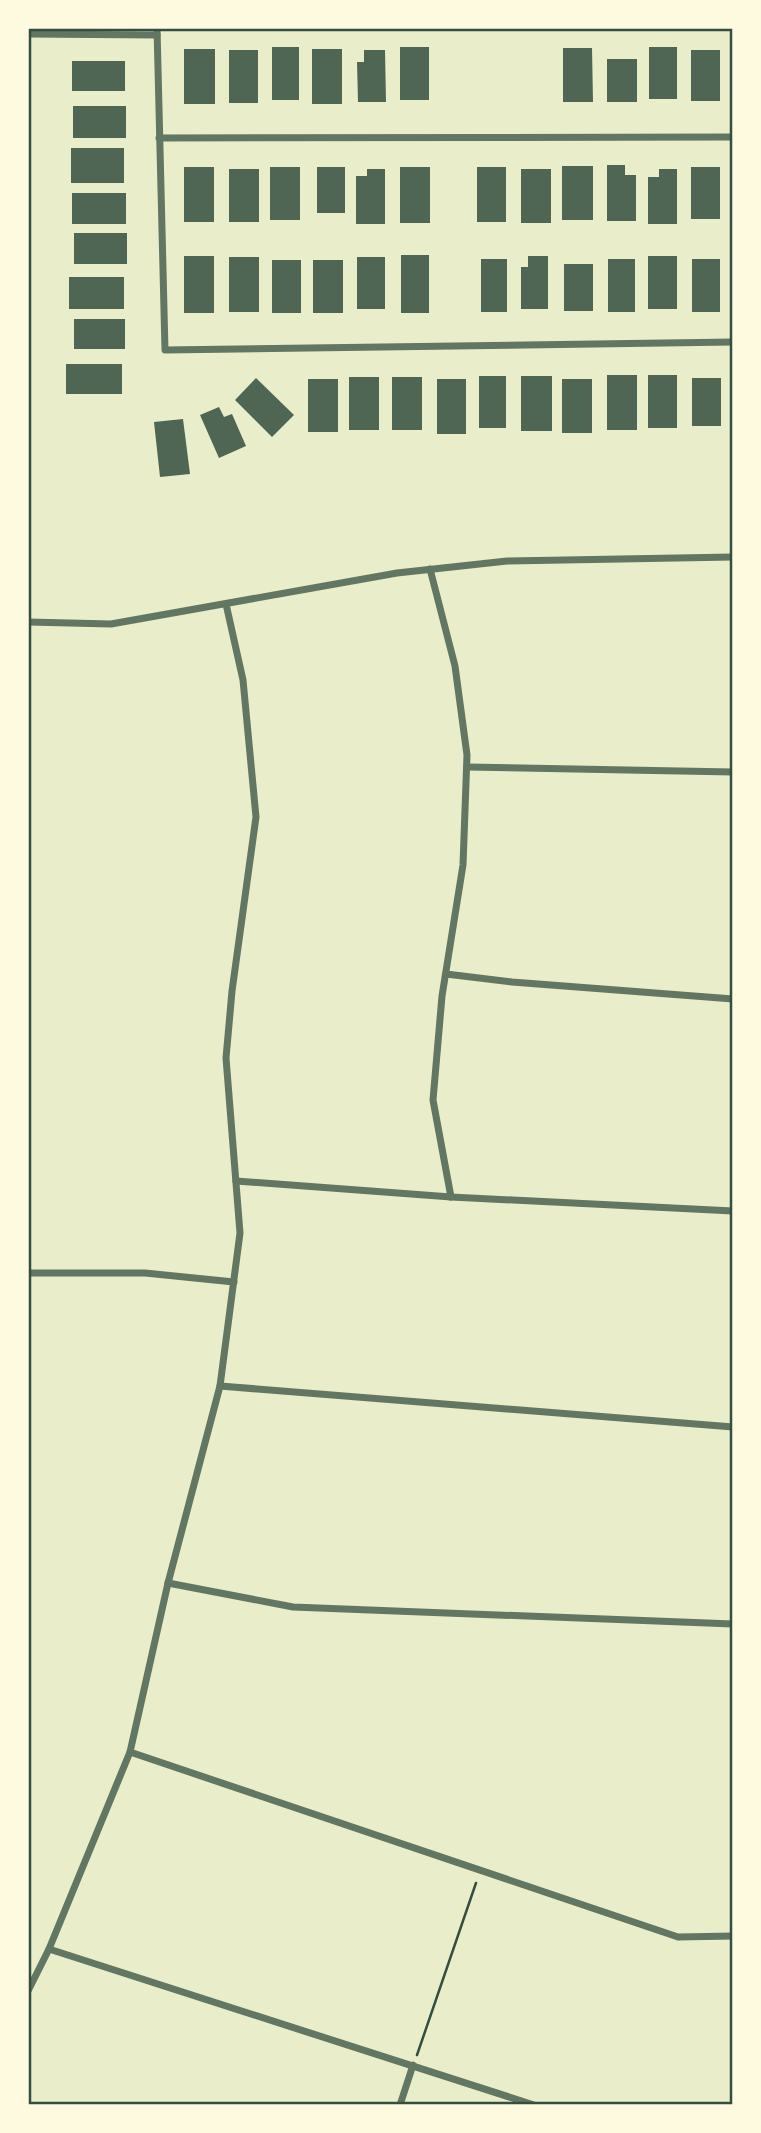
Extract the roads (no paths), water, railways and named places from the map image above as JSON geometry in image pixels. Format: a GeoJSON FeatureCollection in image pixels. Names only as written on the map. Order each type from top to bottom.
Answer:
{"type":"FeatureCollection","features":[{"type":"Feature","properties":{"kind":"street"},"geometry":{"type":"LineString","coordinates":[[28,34],[157,31],[165,350],[733,342]]}},
{"type":"Feature","properties":{"kind":"street"},"geometry":{"type":"LineString","coordinates":[[159,138],[733,138]]}},
{"type":"Feature","properties":{"kind":"street"},"geometry":{"type":"LineString","coordinates":[[28,622],[111,624],[397,573],[507,561],[733,557]]}},
{"type":"Feature","properties":{"kind":"street"},"geometry":{"type":"LineString","coordinates":[[430,569],[455,666],[467,755],[463,865],[446,974],[433,1100],[452,1197]]}},
{"type":"Feature","properties":{"kind":"street"},"geometry":{"type":"LineString","coordinates":[[28,1991],[49,1949],[130,1752],[167,1583],[220,1386],[240,1233],[226,1058],[232,991],[256,817],[243,680],[226,604]]}},
{"type":"Feature","properties":{"kind":"street"},"geometry":{"type":"LineString","coordinates":[[467,767],[733,772]]}},
{"type":"Feature","properties":{"kind":"street"},"geometry":{"type":"LineString","coordinates":[[446,974],[512,982],[733,999]]}},
{"type":"Feature","properties":{"kind":"street"},"geometry":{"type":"LineString","coordinates":[[236,1181],[452,1197],[733,1211]]}},
{"type":"Feature","properties":{"kind":"street"},"geometry":{"type":"LineString","coordinates":[[28,1273],[145,1273],[234,1282]]}},
{"type":"Feature","properties":{"kind":"street"},"geometry":{"type":"LineString","coordinates":[[220,1386],[733,1427]]}},
{"type":"Feature","properties":{"kind":"street"},"geometry":{"type":"LineString","coordinates":[[167,1583],[293,1607],[733,1624]]}},
{"type":"Feature","properties":{"kind":"street"},"geometry":{"type":"LineString","coordinates":[[130,1752],[678,1937],[733,1936]]}},
{"type":"Feature","properties":{"kind":"street"},"geometry":{"type":"LineString","coordinates":[[49,1949],[534,2105]]}},
{"type":"Feature","properties":{"kind":"street"},"geometry":{"type":"LineString","coordinates":[[400,2105],[413,2065]]}}]}
